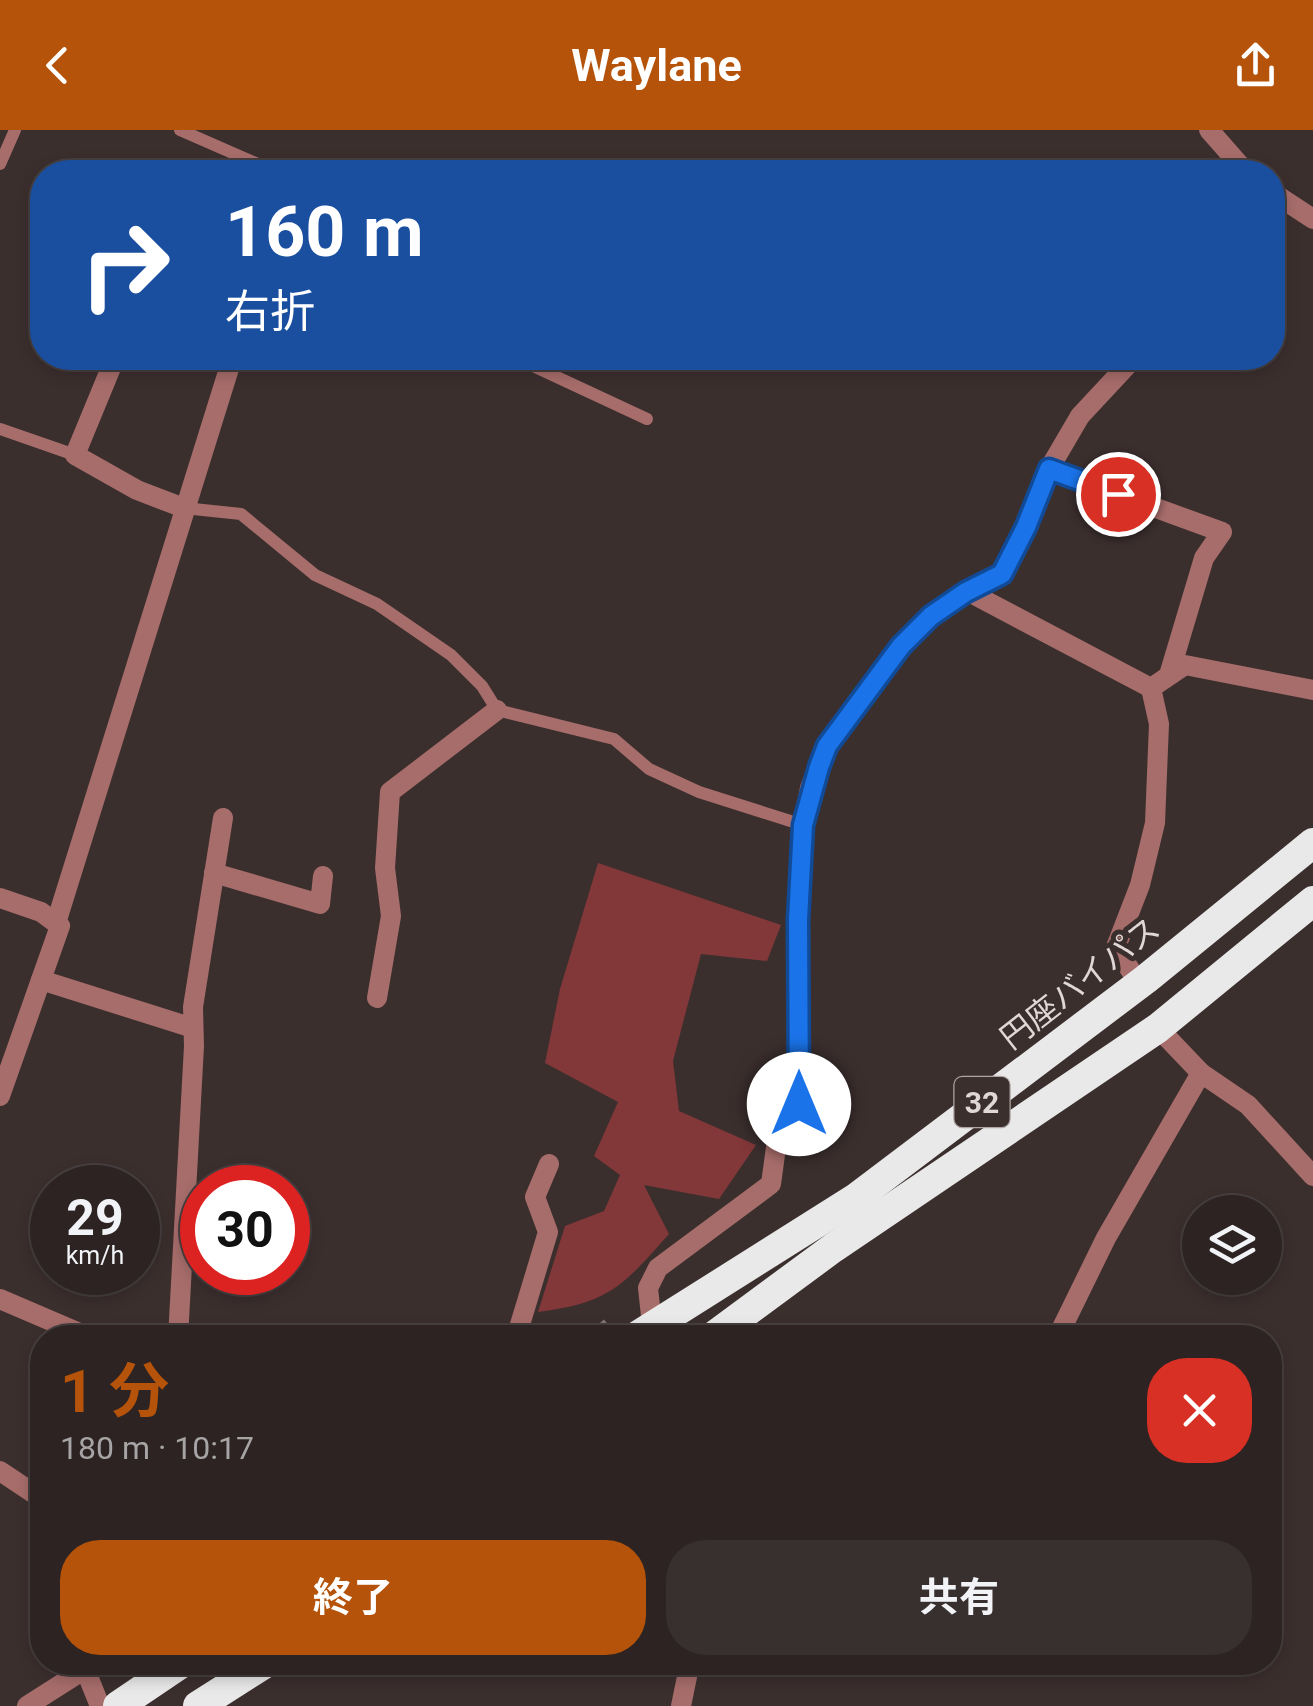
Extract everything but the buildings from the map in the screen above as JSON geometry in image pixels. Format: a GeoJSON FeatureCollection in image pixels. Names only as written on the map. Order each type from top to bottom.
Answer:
{"type":"FeatureCollection","features":[{"type":"Feature","properties":{"kind":"highway","name":"円座バイパス"},"geometry":{"type":"LineString","coordinates":[[654,1325],[856,1198],[1139,984],[1313,843]]}},
{"type":"Feature","properties":{"kind":"highway","name":"32"},"geometry":{"type":"LineString","coordinates":[[729,1325],[833,1248],[1158,1028],[1313,901]]}},
{"type":"Feature","properties":{"kind":"highway"},"geometry":{"type":"LineString","coordinates":[[118,1706],[164,1675]]}},
{"type":"Feature","properties":{"kind":"highway"},"geometry":{"type":"LineString","coordinates":[[198,1706],[247,1675]]}},
{"type":"Feature","properties":{"kind":"street"},"geometry":{"type":"LineString","coordinates":[[1210,130],[1236,160]]}},
{"type":"Feature","properties":{"kind":"street"},"geometry":{"type":"LineString","coordinates":[[1285,201],[1313,219]]}},
{"type":"Feature","properties":{"kind":"street"},"geometry":{"type":"LineString","coordinates":[[110,370],[74,455],[137,490],[184,508]]}},
{"type":"Feature","properties":{"kind":"street"},"geometry":{"type":"LineString","coordinates":[[56,923],[228,370]]}},
{"type":"Feature","properties":{"kind":"street"},"geometry":{"type":"LineString","coordinates":[[645,1325],[648,1288],[658,1268],[771,1184],[777,1140],[799,1104],[798,920],[803,825],[810,788],[827,746],[901,646],[931,616],[1002,574],[1049,469],[1080,416],[1123,370]]}},
{"type":"Feature","properties":{"kind":"street"},"geometry":{"type":"LineString","coordinates":[[1049,469],[1222,532],[1204,558],[1169,675]]}},
{"type":"Feature","properties":{"kind":"street"},"geometry":{"type":"LineString","coordinates":[[966,592],[1151,688]]}},
{"type":"Feature","properties":{"kind":"street"},"geometry":{"type":"LineString","coordinates":[[1151,688],[1185,665],[1313,690]]}},
{"type":"Feature","properties":{"kind":"street"},"geometry":{"type":"LineString","coordinates":[[1139,984],[1116,948],[1140,885],[1155,823],[1159,724],[1151,688]]}},
{"type":"Feature","properties":{"kind":"street"},"geometry":{"type":"LineString","coordinates":[[377,998],[391,916],[385,868],[390,792],[497,710]]}},
{"type":"Feature","properties":{"kind":"street"},"geometry":{"type":"LineString","coordinates":[[179,1325],[192,1007],[223,818]]}},
{"type":"Feature","properties":{"kind":"street"},"geometry":{"type":"LineString","coordinates":[[214,873],[320,904],[323,876]]}},
{"type":"Feature","properties":{"kind":"street"},"geometry":{"type":"LineString","coordinates":[[0,898],[40,912],[60,926],[0,1096]]}},
{"type":"Feature","properties":{"kind":"street"},"geometry":{"type":"LineString","coordinates":[[41,980],[193,1028]]}},
{"type":"Feature","properties":{"kind":"street"},"geometry":{"type":"LineString","coordinates":[[1158,1028],[1200,1073],[1248,1106],[1313,1176]]}},
{"type":"Feature","properties":{"kind":"street"},"geometry":{"type":"LineString","coordinates":[[1063,1325],[1106,1238],[1200,1073]]}},
{"type":"Feature","properties":{"kind":"street"},"geometry":{"type":"LineString","coordinates":[[520,1325],[548,1232],[536,1198],[549,1164]]}},
{"type":"Feature","properties":{"kind":"street"},"geometry":{"type":"LineString","coordinates":[[0,1299],[60,1325]]}},
{"type":"Feature","properties":{"kind":"street"},"geometry":{"type":"LineString","coordinates":[[0,1471],[30,1491]]}},
{"type":"Feature","properties":{"kind":"street"},"geometry":{"type":"LineString","coordinates":[[27,1706],[74,1675]]}},
{"type":"Feature","properties":{"kind":"street"},"geometry":{"type":"LineString","coordinates":[[90,1675],[100,1706]]}},
{"type":"Feature","properties":{"kind":"street"},"geometry":{"type":"LineString","coordinates":[[681,1706],[687,1675]]}},
{"type":"Feature","properties":{"kind":"lane"},"geometry":{"type":"LineString","coordinates":[[0,164],[14,130]]}},
{"type":"Feature","properties":{"kind":"lane"},"geometry":{"type":"LineString","coordinates":[[180,130],[249,160]]}},
{"type":"Feature","properties":{"kind":"lane"},"geometry":{"type":"LineString","coordinates":[[542,370],[647,419]]}},
{"type":"Feature","properties":{"kind":"lane"},"geometry":{"type":"LineString","coordinates":[[0,429],[74,455]]}},
{"type":"Feature","properties":{"kind":"lane"},"geometry":{"type":"LineString","coordinates":[[184,508],[241,514],[315,575],[377,604],[451,655],[482,686],[497,710],[614,738],[649,770],[699,792],[803,825]]}},
{"type":"Feature","properties":{"kind":"shaded area"},"geometry":{"type":"Polygon","coordinates":[[[598,863],[781,925],[767,961],[701,954],[673,1061],[679,1111],[756,1145],[719,1199],[644,1185],[669,1234],[613,1289],[582,1303],[538,1312],[565,1226],[604,1211],[620,1175],[594,1156],[618,1102],[545,1063],[560,989],[598,863]]]}},
{"type":"Feature","properties":{"kind":"route"},"geometry":{"type":"LineString","coordinates":[[799,1104],[798,920],[803,825],[810,788],[827,746],[901,646],[931,616],[1002,574],[1049,469],[1118,494]]}}]}
